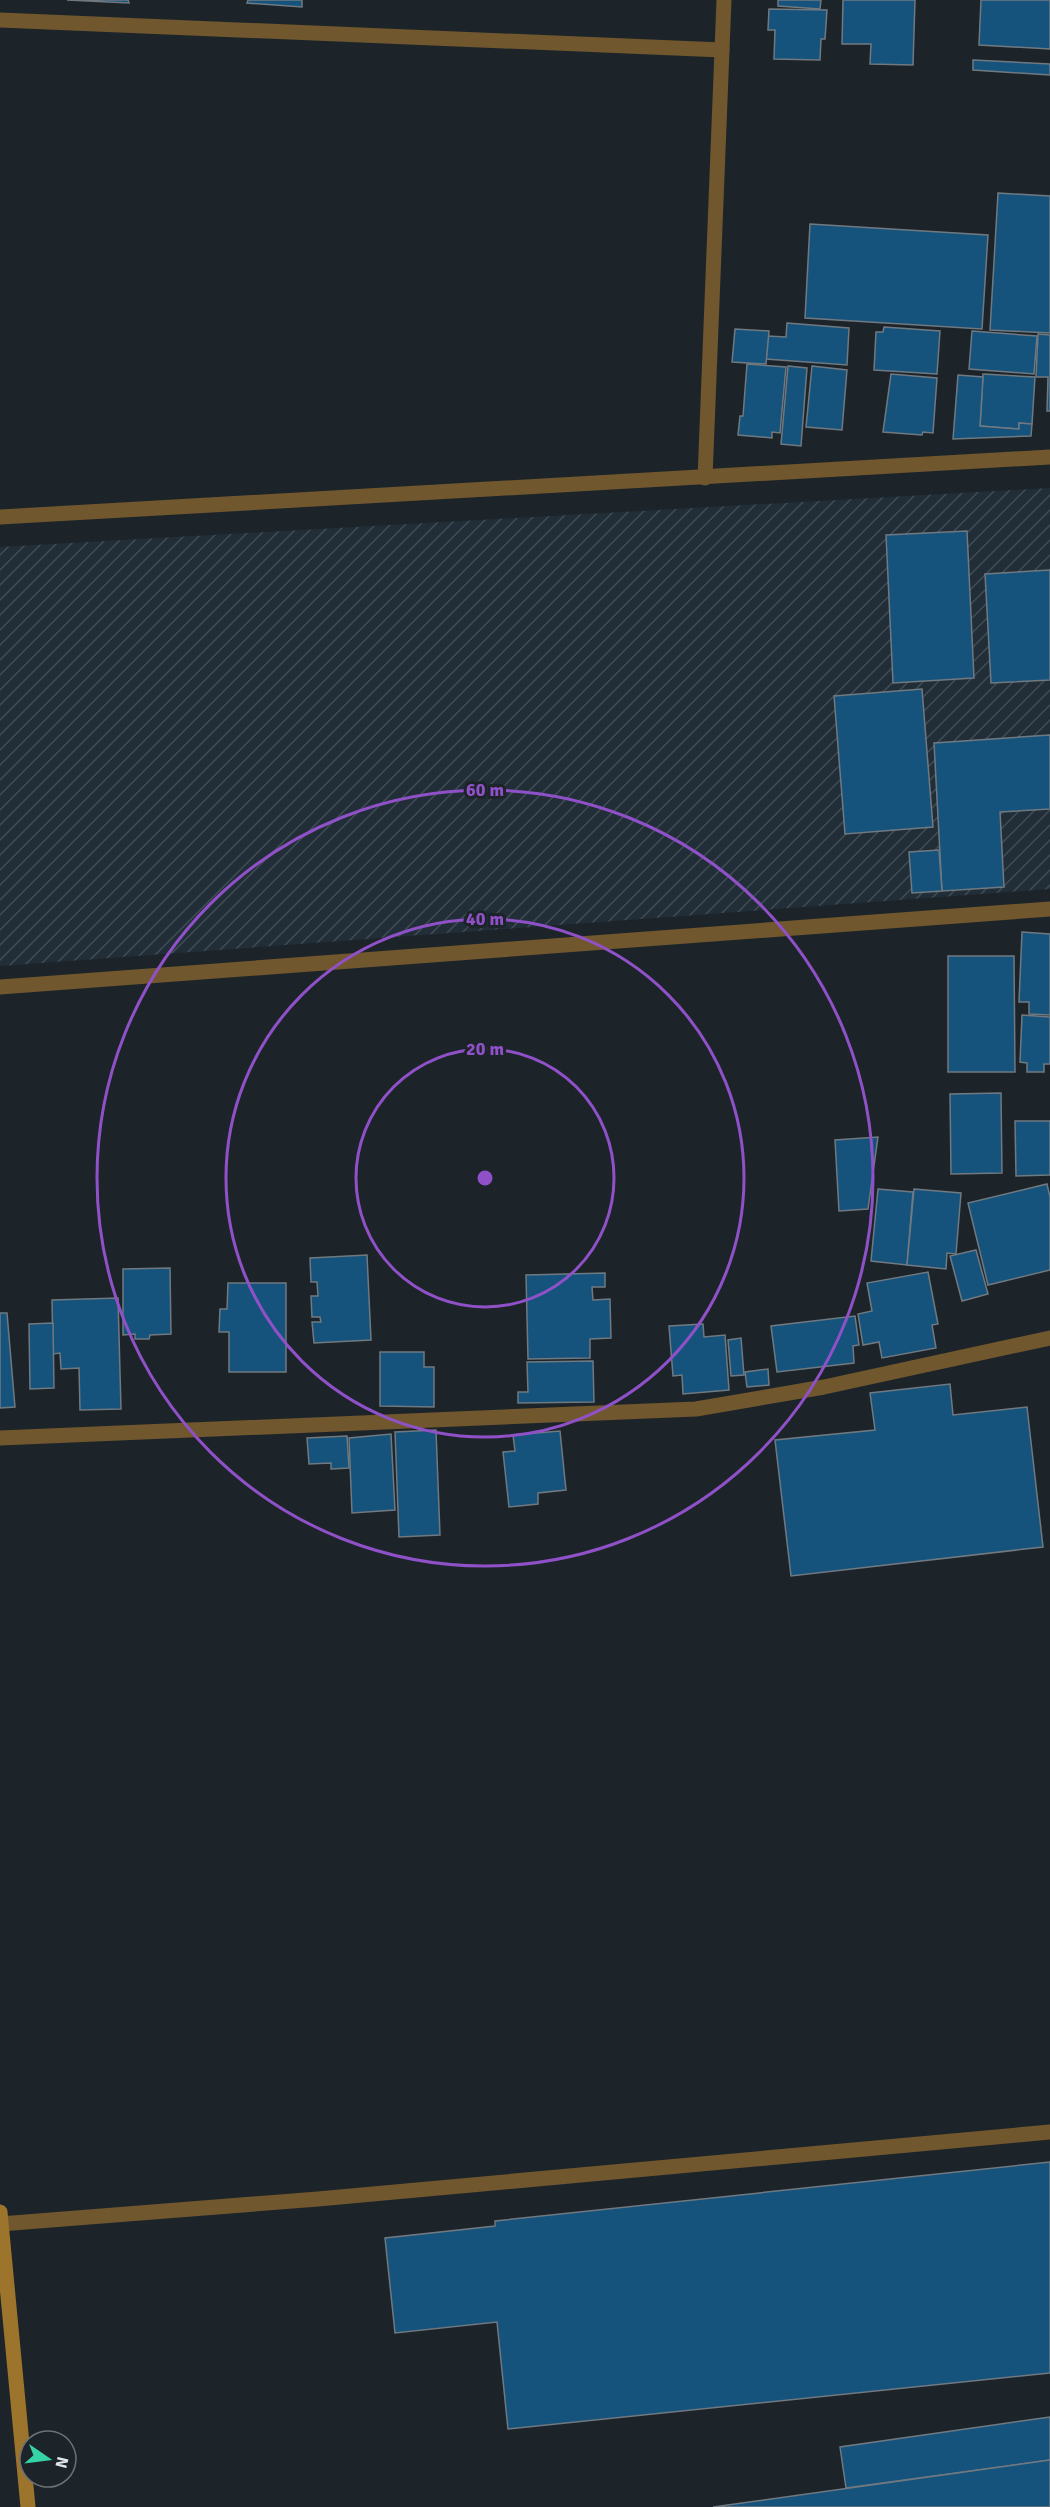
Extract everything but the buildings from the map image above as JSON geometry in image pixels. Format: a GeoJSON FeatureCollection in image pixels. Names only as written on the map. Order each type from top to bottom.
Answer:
{"type":"FeatureCollection","features":[{"type":"Feature","properties":{"kind":"street"},"geometry":{"type":"LineString","coordinates":[[705,478],[724,0]]}},
{"type":"Feature","properties":{"kind":"street"},"geometry":{"type":"LineString","coordinates":[[0,20],[722,50]]}},
{"type":"Feature","properties":{"kind":"street"},"geometry":{"type":"LineString","coordinates":[[0,517],[1050,457]]}},
{"type":"Feature","properties":{"kind":"street"},"geometry":{"type":"LineString","coordinates":[[0,987],[1050,909]]}},
{"type":"Feature","properties":{"kind":"street"},"geometry":{"type":"LineString","coordinates":[[0,1438],[696,1409],[824,1387],[1050,1338]]}},
{"type":"Feature","properties":{"kind":"street"},"geometry":{"type":"LineString","coordinates":[[28,2507],[0,2220],[318,2199],[1050,2132]]}},
{"type":"Feature","properties":{"kind":"shaded area"},"geometry":{"type":"Polygon","coordinates":[[[1050,488],[1050,889],[0,966],[0,547],[1050,488]]]}}]}
